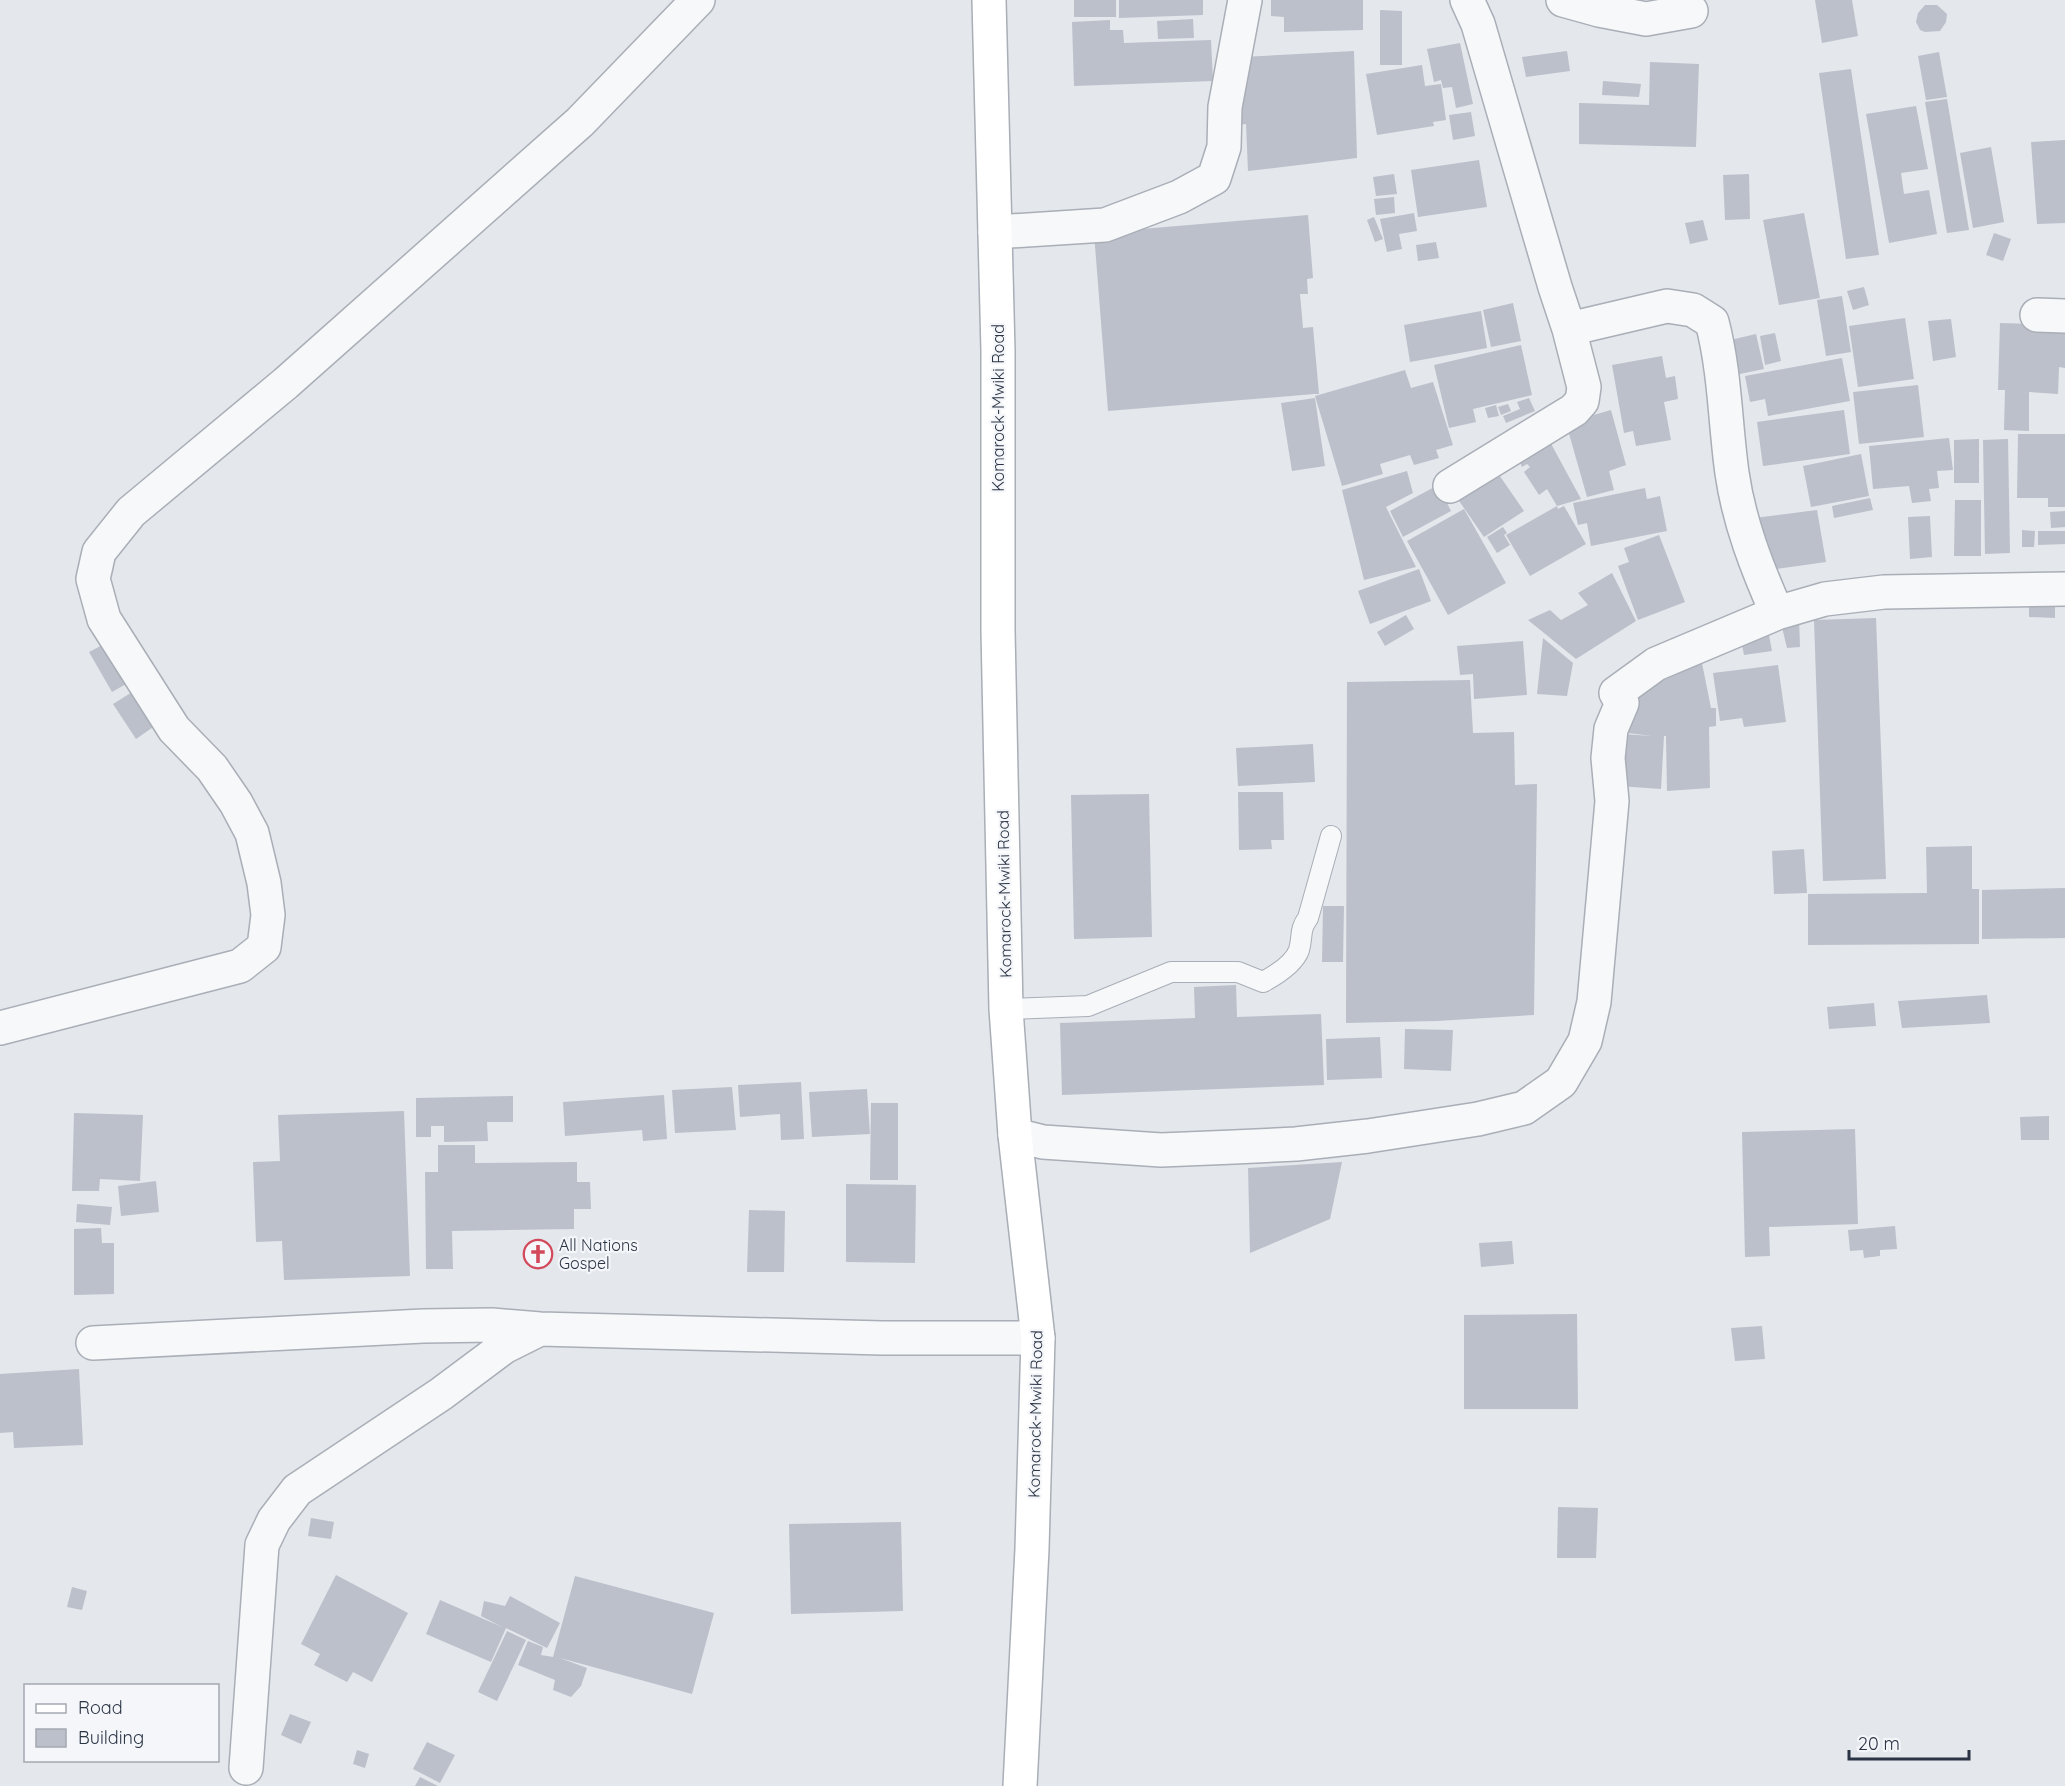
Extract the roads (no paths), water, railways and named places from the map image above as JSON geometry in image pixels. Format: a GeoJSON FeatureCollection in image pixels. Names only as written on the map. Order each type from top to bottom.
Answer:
{"type":"FeatureCollection","features":[{"type":"Feature","properties":{"kind":"main road","name":"Komarock-Mwiki Road"},"geometry":{"type":"LineString","coordinates":[[989,0],[998,351],[998,631],[1006,1009],[1015,1135],[1038,1338],[1032,1561],[1020,1786]]}},
{"type":"Feature","properties":{"kind":"street"},"geometry":{"type":"LineString","coordinates":[[0,1028],[240,966],[264,946],[268,915],[264,883],[252,832],[236,803],[212,768],[174,729],[104,619],[93,579],[99,552],[131,512],[286,383],[580,122],[698,0]]}},
{"type":"Feature","properties":{"kind":"street"},"geometry":{"type":"LineString","coordinates":[[995,232],[1104,225],[1179,198],[1214,178],[1224,147],[1225,107],[1245,0]]}},
{"type":"Feature","properties":{"kind":"street"},"geometry":{"type":"LineString","coordinates":[[1450,486],[1574,410],[1582,401],[1584,387],[1569,329],[1478,24],[1467,0]]}},
{"type":"Feature","properties":{"kind":"street"},"geometry":{"type":"LineString","coordinates":[[1563,0],[1599,10],[1646,18],[1691,11]]}},
{"type":"Feature","properties":{"kind":"street"},"geometry":{"type":"LineString","coordinates":[[1569,329],[1667,306],[1694,310],[1712,322],[1718,346],[1732,475],[1744,532],[1777,613]]}},
{"type":"Feature","properties":{"kind":"street"},"geometry":{"type":"LineString","coordinates":[[1015,1135],[1042,1142],[1161,1150],[1296,1144],[1368,1136],[1478,1119],[1524,1108],[1562,1082],[1586,1041],[1594,1002],[1612,801],[1608,758],[1611,729],[1622,703],[1616,693],[1656,664],[1777,613],[1825,600],[1884,592],[2065,589]]}},
{"type":"Feature","properties":{"kind":"street"},"geometry":{"type":"LineString","coordinates":[[93,1342],[423,1326],[492,1325],[540,1329],[882,1338],[1038,1338]]}},
{"type":"Feature","properties":{"kind":"street"},"geometry":{"type":"LineString","coordinates":[[246,1768],[262,1545],[274,1520],[297,1490],[441,1394],[504,1347],[540,1329]]}},
{"type":"Feature","properties":{"kind":"lane"},"geometry":{"type":"LineString","coordinates":[[1006,1009],[1088,1006],[1171,972],[1238,972],[1263,982],[1277,974],[1299,950],[1301,927],[1308,918],[1331,836]]}},
{"type":"Feature","properties":{"kind":"place","name":"All Nations Gospel"},"geometry":{"type":"Point","coordinates":[538,1254]}}]}
